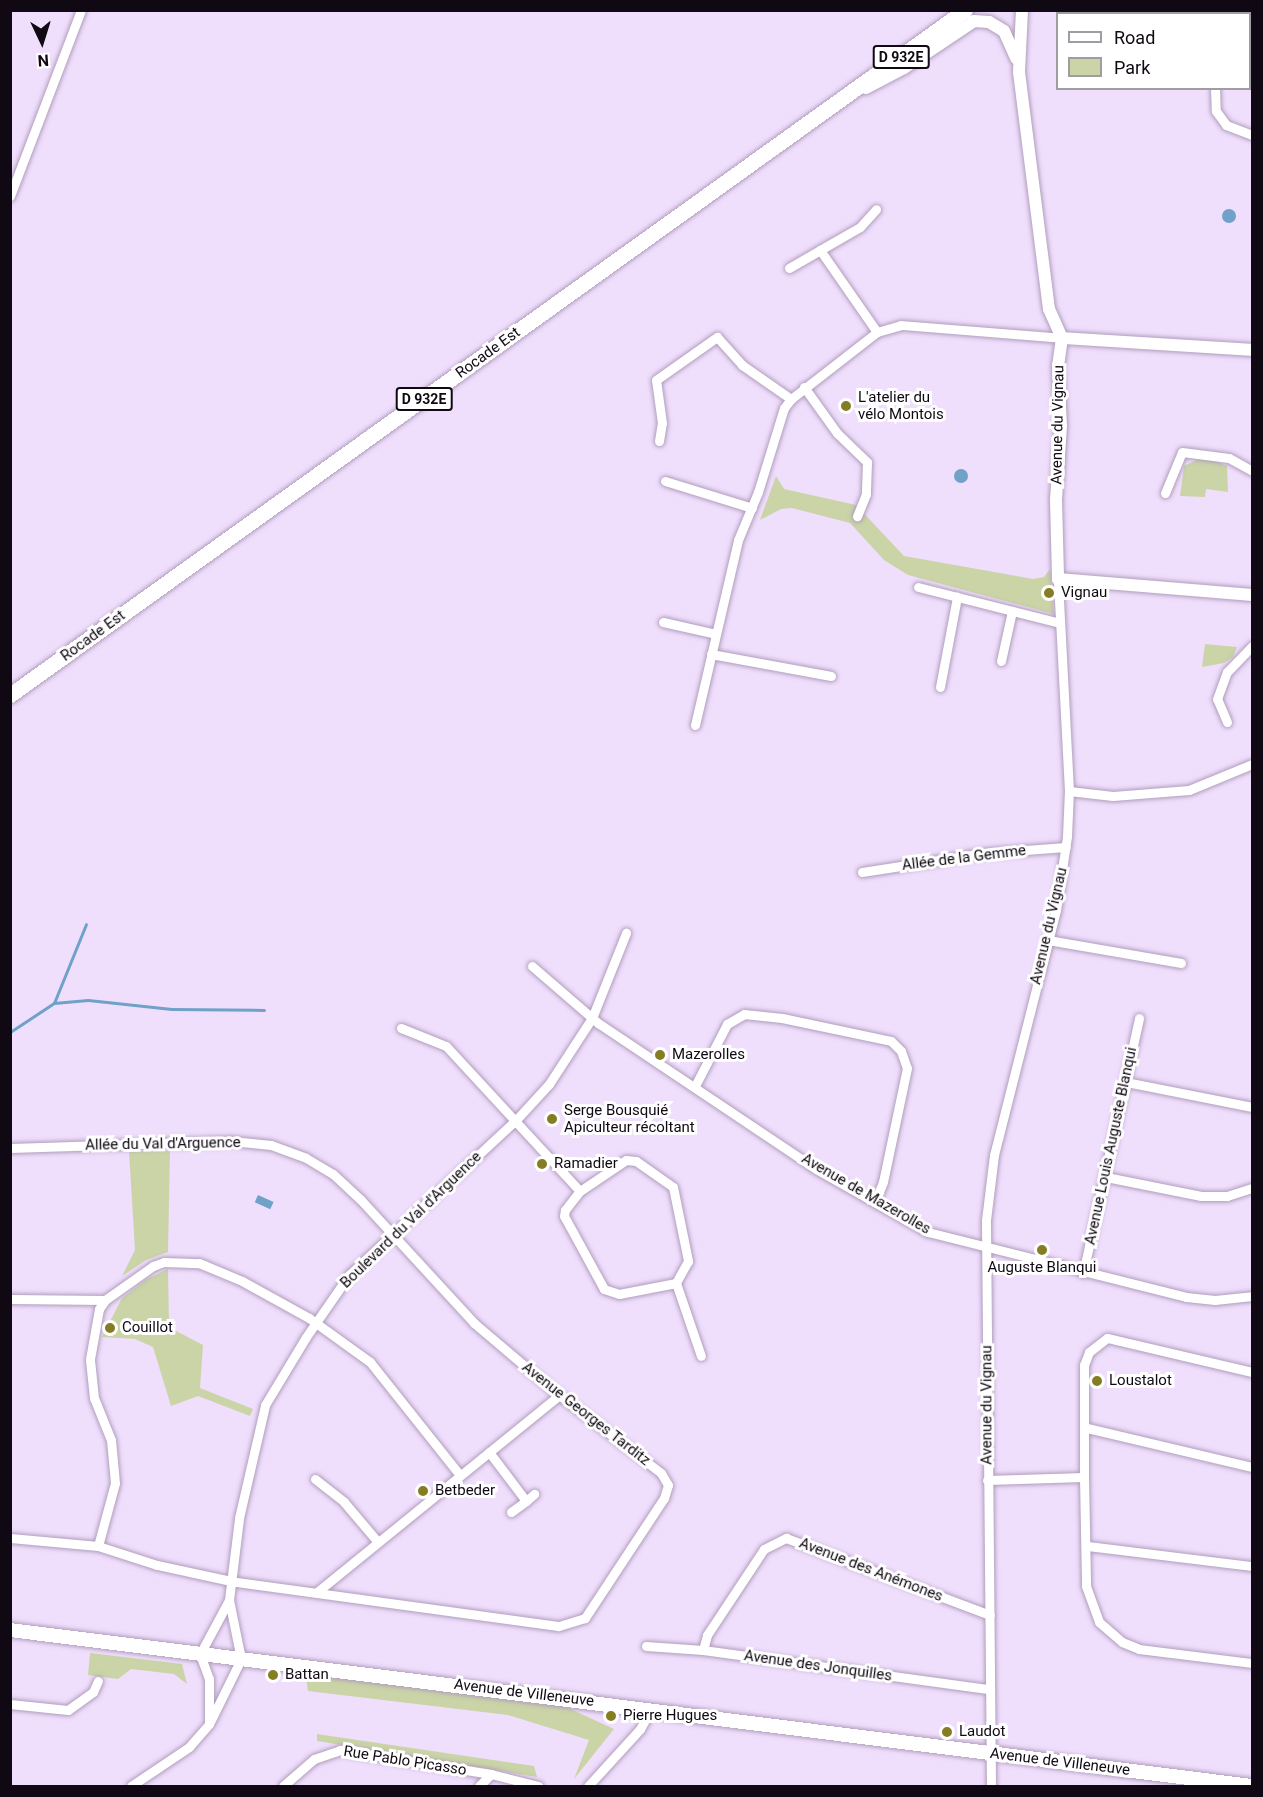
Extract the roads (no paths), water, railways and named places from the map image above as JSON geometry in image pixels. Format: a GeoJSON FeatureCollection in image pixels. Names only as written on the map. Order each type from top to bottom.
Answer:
{"type":"FeatureCollection","features":[{"type":"Feature","properties":{"kind":"main road","name":"Rocade Est"},"geometry":{"type":"LineString","coordinates":[[10,696],[965,10]]}},
{"type":"Feature","properties":{"kind":"main road","name":"Avenue de Villeneuve"},"geometry":{"type":"LineString","coordinates":[[10,1630],[1252,1786]]}},
{"type":"Feature","properties":{"kind":"street"},"geometry":{"type":"LineString","coordinates":[[10,196],[81,10]]}},
{"type":"Feature","properties":{"kind":"street"},"geometry":{"type":"LineString","coordinates":[[1022,10],[1018,64],[1049,309],[1062,338]]}},
{"type":"Feature","properties":{"kind":"street"},"geometry":{"type":"LineString","coordinates":[[837,103],[904,68],[974,21],[989,22],[1004,31],[1018,64]]}},
{"type":"Feature","properties":{"kind":"street"},"geometry":{"type":"LineString","coordinates":[[1215,90],[1216,111],[1226,125],[1252,135]]}},
{"type":"Feature","properties":{"kind":"street"},"geometry":{"type":"LineString","coordinates":[[789,268],[860,227],[876,209]]}},
{"type":"Feature","properties":{"kind":"street"},"geometry":{"type":"LineString","coordinates":[[820,250],[877,332]]}},
{"type":"Feature","properties":{"kind":"street"},"geometry":{"type":"LineString","coordinates":[[695,725],[738,540],[752,508],[784,408],[804,387],[877,332],[921,324],[1062,338],[1252,350]]}},
{"type":"Feature","properties":{"kind":"street"},"geometry":{"type":"LineString","coordinates":[[659,441],[662,423],[656,380],[717,337],[742,365],[791,399]]}},
{"type":"Feature","properties":{"kind":"street","name":"Avenue du Vignau"},"geometry":{"type":"LineString","coordinates":[[991,1786],[987,1480],[987,1193],[994,1155],[1048,940],[1066,847],[1069,791],[1056,500],[1061,426],[1058,365],[1062,338]]}},
{"type":"Feature","properties":{"kind":"street"},"geometry":{"type":"LineString","coordinates":[[804,387],[837,433],[867,462],[866,494],[857,516]]}},
{"type":"Feature","properties":{"kind":"street"},"geometry":{"type":"LineString","coordinates":[[1165,493],[1182,452],[1229,458],[1252,471]]}},
{"type":"Feature","properties":{"kind":"street"},"geometry":{"type":"LineString","coordinates":[[665,481],[752,508]]}},
{"type":"Feature","properties":{"kind":"street"},"geometry":{"type":"LineString","coordinates":[[1058,579],[1252,595]]}},
{"type":"Feature","properties":{"kind":"street"},"geometry":{"type":"LineString","coordinates":[[918,587],[1060,623]]}},
{"type":"Feature","properties":{"kind":"street"},"geometry":{"type":"LineString","coordinates":[[940,687],[957,597]]}},
{"type":"Feature","properties":{"kind":"street"},"geometry":{"type":"LineString","coordinates":[[1001,662],[1012,611]]}},
{"type":"Feature","properties":{"kind":"street"},"geometry":{"type":"LineString","coordinates":[[663,622],[716,634]]}},
{"type":"Feature","properties":{"kind":"street"},"geometry":{"type":"LineString","coordinates":[[1227,722],[1217,699],[1227,672],[1252,648]]}},
{"type":"Feature","properties":{"kind":"street"},"geometry":{"type":"LineString","coordinates":[[711,654],[831,676]]}},
{"type":"Feature","properties":{"kind":"street"},"geometry":{"type":"LineString","coordinates":[[1069,791],[1113,796],[1189,790],[1252,764]]}},
{"type":"Feature","properties":{"kind":"street","name":"Allée de la Gemme"},"geometry":{"type":"LineString","coordinates":[[862,873],[985,853],[1066,847]]}},
{"type":"Feature","properties":{"kind":"street","name":"Boulevard du Val d'Arguence"},"geometry":{"type":"LineString","coordinates":[[229,1600],[248,1466],[265,1405],[315,1322],[349,1275],[516,1120],[549,1084],[592,1018],[626,933]]}},
{"type":"Feature","properties":{"kind":"street"},"geometry":{"type":"LineString","coordinates":[[1048,940],[1181,963]]}},
{"type":"Feature","properties":{"kind":"street","name":"Avenue de Mazerolles"},"geometry":{"type":"LineString","coordinates":[[532,966],[592,1018],[816,1169],[928,1232],[986,1250],[1198,1299],[1252,1296]]}},
{"type":"Feature","properties":{"kind":"street"},"geometry":{"type":"LineString","coordinates":[[694,1086],[727,1024],[744,1014],[782,1018],[891,1041],[902,1051],[907,1068],[883,1182],[875,1202]]}},
{"type":"Feature","properties":{"kind":"street","name":"Avenue Louis Auguste Blanqui"},"geometry":{"type":"LineString","coordinates":[[1083,1273],[1106,1177],[1138,1018]]}},
{"type":"Feature","properties":{"kind":"street"},"geometry":{"type":"LineString","coordinates":[[401,1028],[446,1046],[580,1191]]}},
{"type":"Feature","properties":{"kind":"street"},"geometry":{"type":"LineString","coordinates":[[1126,1082],[1252,1107]]}},
{"type":"Feature","properties":{"kind":"street","name":"Allée du Val d'Arguence"},"geometry":{"type":"LineString","coordinates":[[10,1148],[232,1141],[271,1145],[306,1158],[333,1174],[391,1235]]}},
{"type":"Feature","properties":{"kind":"street"},"geometry":{"type":"LineString","coordinates":[[676,1283],[619,1294],[604,1289],[564,1216],[566,1204],[580,1191],[626,1160],[636,1161],[673,1187],[688,1261],[676,1283],[701,1356]]}},
{"type":"Feature","properties":{"kind":"street"},"geometry":{"type":"LineString","coordinates":[[1106,1177],[1201,1196],[1227,1196],[1252,1188]]}},
{"type":"Feature","properties":{"kind":"street","name":"Avenue Georges Tarditz"},"geometry":{"type":"LineString","coordinates":[[10,1538],[98,1546],[157,1565],[231,1581],[558,1626],[585,1618],[664,1498],[668,1485],[661,1473],[560,1395],[474,1323],[391,1235]]}},
{"type":"Feature","properties":{"kind":"street"},"geometry":{"type":"LineString","coordinates":[[98,1546],[115,1483],[111,1440],[94,1398],[90,1359],[99,1309],[105,1300],[153,1266],[164,1262],[199,1263],[242,1281],[315,1322],[370,1362],[460,1475]]}},
{"type":"Feature","properties":{"kind":"street"},"geometry":{"type":"LineString","coordinates":[[10,1299],[105,1300]]}},
{"type":"Feature","properties":{"kind":"street"},"geometry":{"type":"LineString","coordinates":[[1252,1372],[1107,1338],[1089,1352],[1084,1365],[1087,1428],[1084,1478],[1088,1546],[1086,1586],[1092,1610],[1099,1622],[1122,1642],[1139,1649],[1252,1664]]}},
{"type":"Feature","properties":{"kind":"street"},"geometry":{"type":"LineString","coordinates":[[317,1592],[377,1541],[560,1395]]}},
{"type":"Feature","properties":{"kind":"street"},"geometry":{"type":"LineString","coordinates":[[1087,1428],[1252,1467]]}},
{"type":"Feature","properties":{"kind":"street"},"geometry":{"type":"LineString","coordinates":[[489,1452],[526,1501]]}},
{"type":"Feature","properties":{"kind":"street"},"geometry":{"type":"LineString","coordinates":[[987,1480],[1084,1478]]}},
{"type":"Feature","properties":{"kind":"street"},"geometry":{"type":"LineString","coordinates":[[315,1479],[344,1502],[377,1541]]}},
{"type":"Feature","properties":{"kind":"street"},"geometry":{"type":"LineString","coordinates":[[511,1512],[534,1494]]}},
{"type":"Feature","properties":{"kind":"street","name":"Avenue des Anémones"},"geometry":{"type":"LineString","coordinates":[[703,1650],[707,1635],[764,1549],[786,1538],[990,1615]]}},
{"type":"Feature","properties":{"kind":"street"},"geometry":{"type":"LineString","coordinates":[[1088,1546],[1252,1566]]}},
{"type":"Feature","properties":{"kind":"street"},"geometry":{"type":"LineString","coordinates":[[209,1724],[209,1679],[200,1654],[229,1600]]}},
{"type":"Feature","properties":{"kind":"street"},"geometry":{"type":"LineString","coordinates":[[131,1786],[189,1747],[209,1724],[241,1659],[229,1600]]}},
{"type":"Feature","properties":{"kind":"street"},"geometry":{"type":"LineString","coordinates":[[213,1632],[234,1633]]}},
{"type":"Feature","properties":{"kind":"street","name":"Avenue des Jonquilles"},"geometry":{"type":"LineString","coordinates":[[646,1646],[703,1650],[989,1689]]}},
{"type":"Feature","properties":{"kind":"street"},"geometry":{"type":"LineString","coordinates":[[209,1679],[230,1681]]}},
{"type":"Feature","properties":{"kind":"street"},"geometry":{"type":"LineString","coordinates":[[10,1704],[68,1710],[93,1692],[98,1681]]}},
{"type":"Feature","properties":{"kind":"street"},"geometry":{"type":"LineString","coordinates":[[588,1786],[640,1729],[651,1709]]}},
{"type":"Feature","properties":{"kind":"street","name":"Rue Pablo Picasso"},"geometry":{"type":"LineString","coordinates":[[283,1786],[314,1759],[340,1750],[491,1774],[538,1786]]}},
{"type":"Feature","properties":{"kind":"street"},"geometry":{"type":"LineString","coordinates":[[479,1786],[491,1774]]}},
{"type":"Feature","properties":{"kind":"water"},"geometry":{"type":"Polygon","coordinates":[[[1229,209],[1234,211],[1236,216],[1234,221],[1229,223],[1224,221],[1222,216],[1224,211],[1229,209]]]}},
{"type":"Feature","properties":{"kind":"water"},"geometry":{"type":"Polygon","coordinates":[[[958,469],[964,469],[968,476],[964,483],[958,483],[954,479],[954,473],[958,469]]]}},
{"type":"Feature","properties":{"kind":"water"},"geometry":{"type":"Polygon","coordinates":[[[258,1195],[274,1202],[270,1209],[255,1202],[258,1195]]]}},
{"type":"Feature","properties":{"kind":"waterway"},"geometry":{"type":"LineString","coordinates":[[54,1003],[86,924]]}},
{"type":"Feature","properties":{"kind":"waterway"},"geometry":{"type":"LineString","coordinates":[[10,1032],[54,1003],[88,1000],[172,1009],[264,1010]]}},
{"type":"Feature","properties":{"kind":"place","name":"L'atelier du vélo Montois"},"geometry":{"type":"Point","coordinates":[846,406]}},
{"type":"Feature","properties":{"kind":"place","name":"Vignau"},"geometry":{"type":"Point","coordinates":[1049,593]}},
{"type":"Feature","properties":{"kind":"place","name":"Mazerolles"},"geometry":{"type":"Point","coordinates":[660,1055]}},
{"type":"Feature","properties":{"kind":"place","name":"Serge Bousquié Apiculteur récoltant"},"geometry":{"type":"Point","coordinates":[552,1119]}},
{"type":"Feature","properties":{"kind":"place","name":"Ramadier"},"geometry":{"type":"Point","coordinates":[542,1164]}},
{"type":"Feature","properties":{"kind":"place","name":"Auguste Blanqui"},"geometry":{"type":"Point","coordinates":[1042,1250]}},
{"type":"Feature","properties":{"kind":"place","name":"Couillot"},"geometry":{"type":"Point","coordinates":[110,1328]}},
{"type":"Feature","properties":{"kind":"place","name":"Loustalot"},"geometry":{"type":"Point","coordinates":[1097,1381]}},
{"type":"Feature","properties":{"kind":"place","name":"Betbeder"},"geometry":{"type":"Point","coordinates":[423,1491]}},
{"type":"Feature","properties":{"kind":"place","name":"Battan"},"geometry":{"type":"Point","coordinates":[273,1675]}},
{"type":"Feature","properties":{"kind":"place","name":"Pierre Hugues"},"geometry":{"type":"Point","coordinates":[611,1716]}},
{"type":"Feature","properties":{"kind":"place","name":"Laudot"},"geometry":{"type":"Point","coordinates":[947,1732]}}]}
